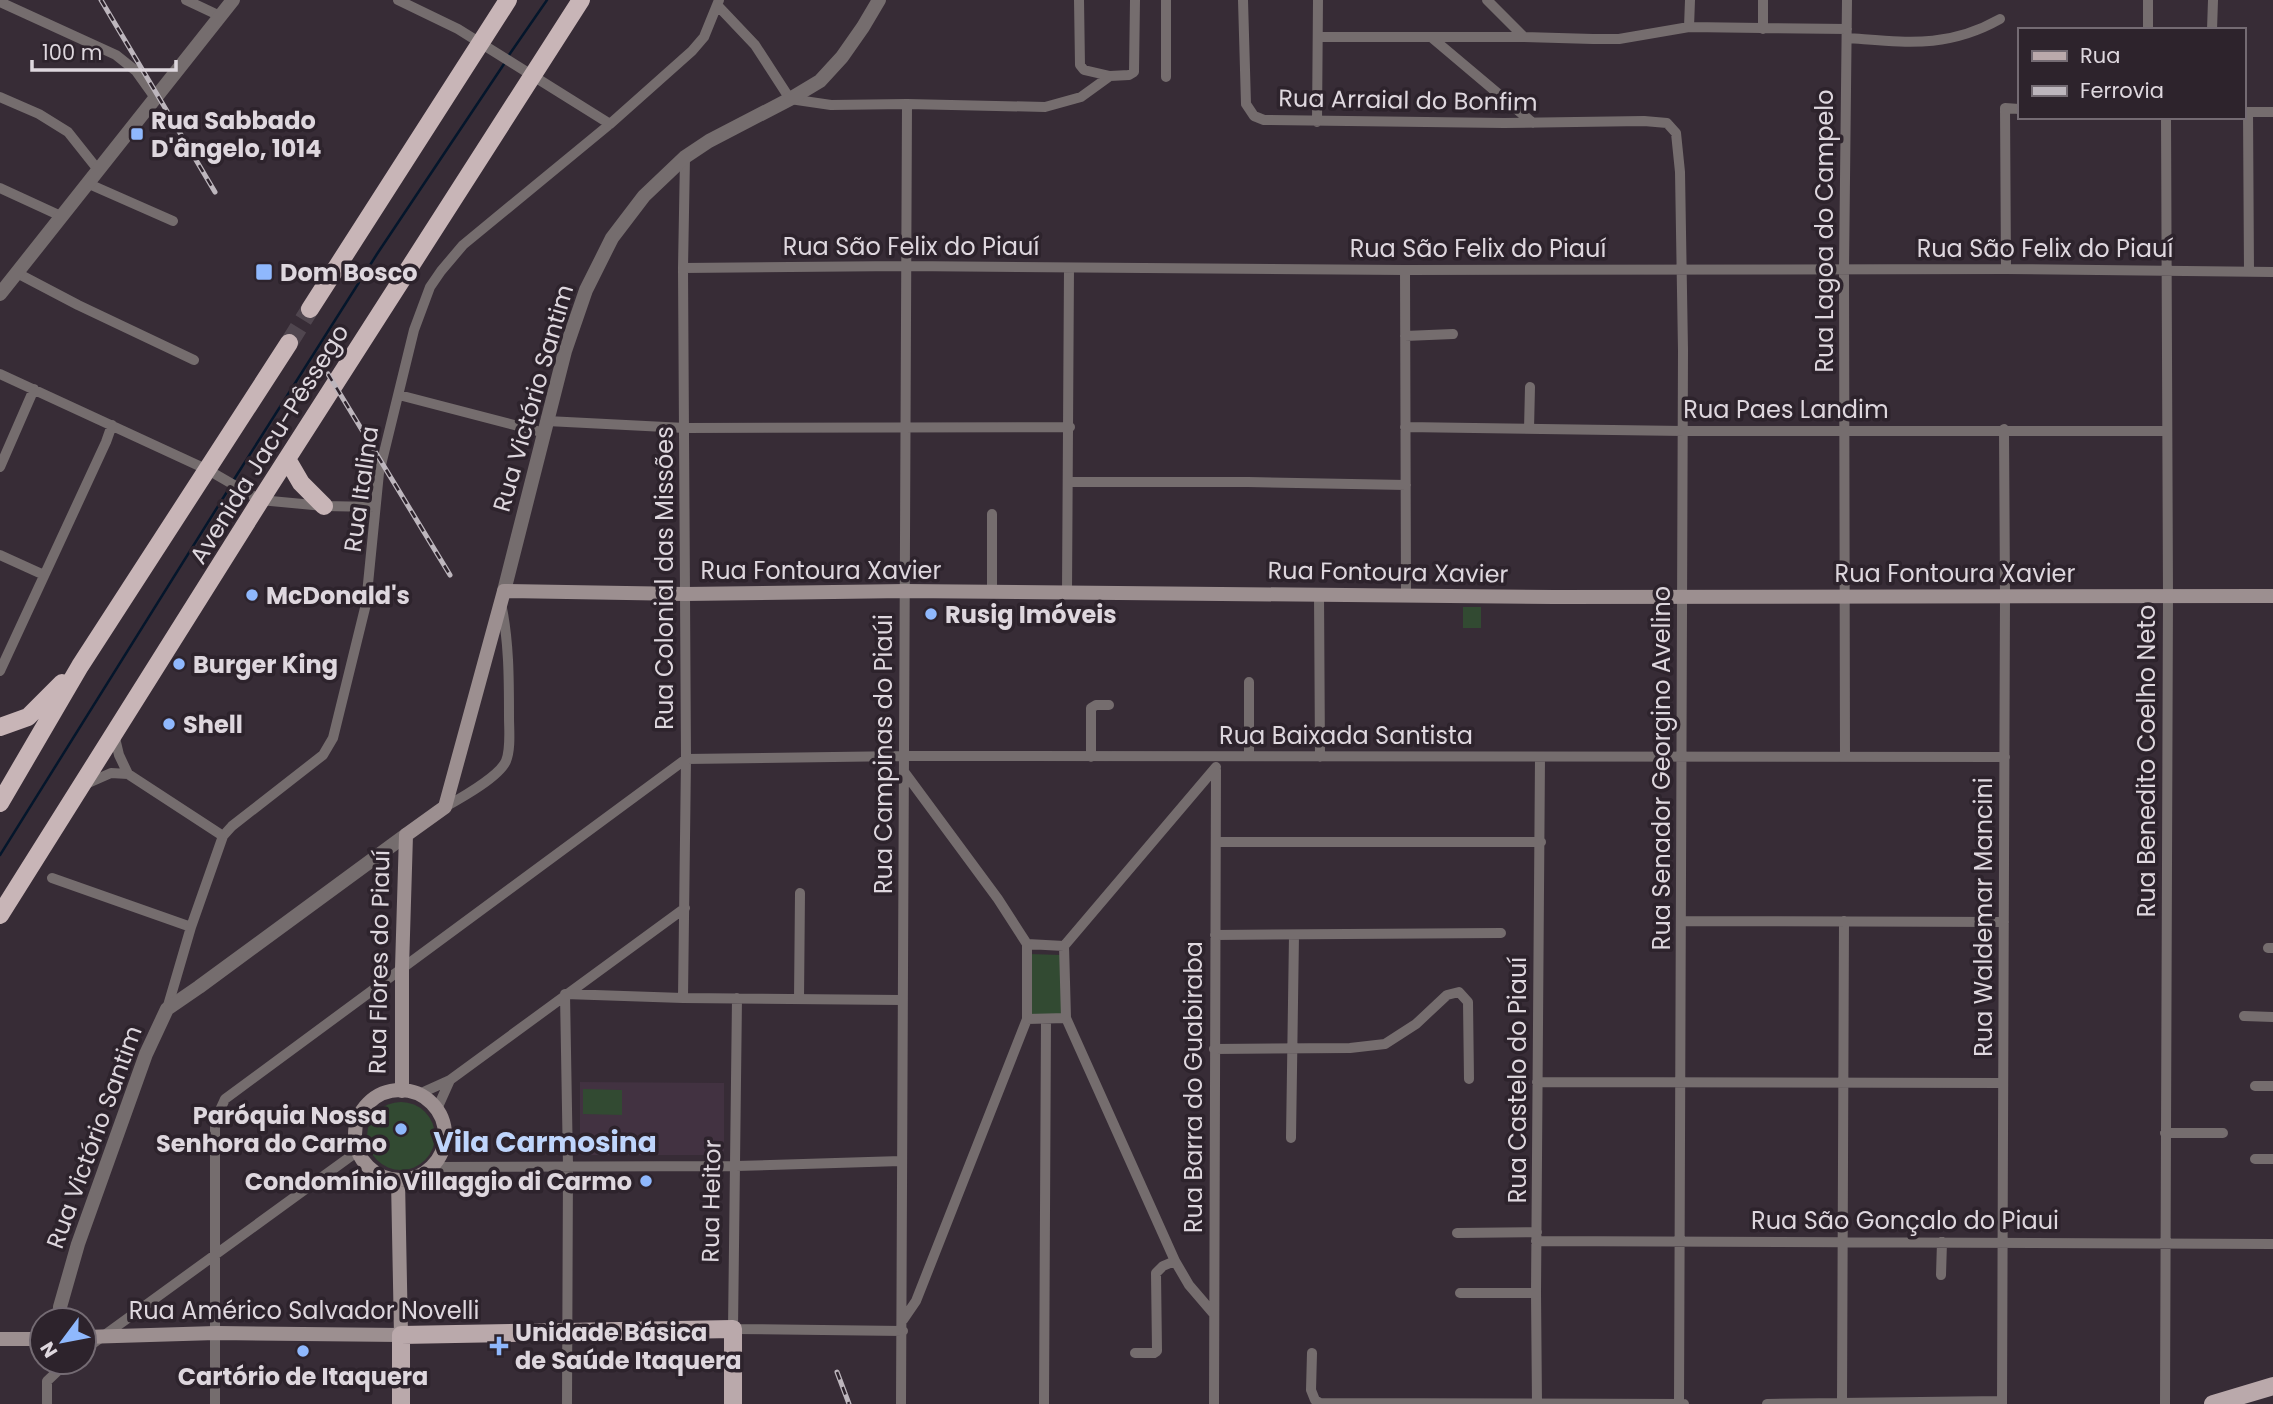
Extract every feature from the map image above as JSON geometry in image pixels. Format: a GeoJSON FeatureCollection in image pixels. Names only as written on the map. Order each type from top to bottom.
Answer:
{"type":"FeatureCollection","features":[{"type":"Feature","properties":{"kind":"highway","name":"Avenida Jacu-Pêssego"},"geometry":{"type":"LineString","coordinates":[[310,309],[489,47],[508,0]]}},
{"type":"Feature","properties":{"kind":"highway","name":"Avenida Jacu-Pêssego"},"geometry":{"type":"LineString","coordinates":[[0,915],[114,734],[255,497],[287,459],[528,72],[581,0]]}},
{"type":"Feature","properties":{"kind":"highway","name":"Avenida Jacu-Pêssego"},"geometry":{"type":"LineString","coordinates":[[0,803],[80,666],[214,473],[289,343]]}},
{"type":"Feature","properties":{"kind":"highway"},"geometry":{"type":"LineString","coordinates":[[287,459],[301,483],[324,506]]}},
{"type":"Feature","properties":{"kind":"highway"},"geometry":{"type":"LineString","coordinates":[[0,727],[28,718],[80,666]]}},
{"type":"Feature","properties":{"kind":"main road","name":"Rua Fontoura Xavier"},"geometry":{"type":"LineString","coordinates":[[502,597],[905,592],[1406,596],[2273,596]]}},
{"type":"Feature","properties":{"kind":"main road","name":"Rua Victório Santim"},"geometry":{"type":"LineString","coordinates":[[406,835],[445,807],[502,597]]}},
{"type":"Feature","properties":{"kind":"main road","name":"Rua Flores do Piauí"},"geometry":{"type":"LineString","coordinates":[[402,1091],[406,835]]}},
{"type":"Feature","properties":{"kind":"main road"},"geometry":{"type":"LineString","coordinates":[[402,1091],[419,1094],[437,1110],[443,1124],[445,1139],[441,1154],[422,1175],[398,1180],[386,1178],[374,1172],[358,1151],[355,1138],[362,1111],[371,1101],[383,1094],[402,1091]]}},
{"type":"Feature","properties":{"kind":"main road"},"geometry":{"type":"LineString","coordinates":[[398,1180],[401,1404]]}},
{"type":"Feature","properties":{"kind":"main road","name":"Rua Américo Salvador Novelli"},"geometry":{"type":"LineString","coordinates":[[98,1336],[216,1333],[401,1335],[733,1329]]}},
{"type":"Feature","properties":{"kind":"main road","name":"Rua Heitor"},"geometry":{"type":"LineString","coordinates":[[733,1329],[733,1404]]}},
{"type":"Feature","properties":{"kind":"main road"},"geometry":{"type":"LineString","coordinates":[[0,1339],[28,1339]]}},
{"type":"Feature","properties":{"kind":"main road"},"geometry":{"type":"LineString","coordinates":[[2213,1404],[2273,1386]]}},
{"type":"Feature","properties":{"kind":"street"},"geometry":{"type":"LineString","coordinates":[[186,0],[220,16]]}},
{"type":"Feature","properties":{"kind":"street"},"geometry":{"type":"LineString","coordinates":[[2,289],[63,217],[233,0]]}},
{"type":"Feature","properties":{"kind":"street"},"geometry":{"type":"LineString","coordinates":[[398,0],[489,47],[610,124]]}},
{"type":"Feature","properties":{"kind":"street","name":"Rua Victório Santim"},"geometry":{"type":"LineString","coordinates":[[445,807],[497,772],[506,761],[509,685],[502,597],[575,318],[599,262],[625,218],[685,157],[709,141],[820,81],[863,27],[878,0]]}},
{"type":"Feature","properties":{"kind":"street"},"geometry":{"type":"LineString","coordinates":[[1079,0],[1080,65],[1084,70],[1110,76],[1129,75],[1134,72],[1135,0]]}},
{"type":"Feature","properties":{"kind":"street"},"geometry":{"type":"LineString","coordinates":[[1166,0],[1166,77]]}},
{"type":"Feature","properties":{"kind":"street","name":"Rua Arraial do Bonfim"},"geometry":{"type":"LineString","coordinates":[[1243,0],[1244,93],[1248,110],[1264,120],[1533,123],[1658,121],[1667,123],[1676,133]]}},
{"type":"Feature","properties":{"kind":"street"},"geometry":{"type":"LineString","coordinates":[[1317,122],[1318,0]]}},
{"type":"Feature","properties":{"kind":"street"},"geometry":{"type":"LineString","coordinates":[[1487,0],[1524,37]]}},
{"type":"Feature","properties":{"kind":"street"},"geometry":{"type":"LineString","coordinates":[[1689,27],[1690,0]]}},
{"type":"Feature","properties":{"kind":"street"},"geometry":{"type":"LineString","coordinates":[[1763,0],[1763,29]]}},
{"type":"Feature","properties":{"kind":"street","name":"Rua Lagoa do Campelo"},"geometry":{"type":"LineString","coordinates":[[1845,756],[1844,269],[1847,0]]}},
{"type":"Feature","properties":{"kind":"street"},"geometry":{"type":"LineString","coordinates":[[2147,28],[2148,0]]}},
{"type":"Feature","properties":{"kind":"street"},"geometry":{"type":"LineString","coordinates":[[2212,28],[2213,0]]}},
{"type":"Feature","properties":{"kind":"street"},"geometry":{"type":"LineString","coordinates":[[0,2],[116,55],[136,71],[156,99]]}},
{"type":"Feature","properties":{"kind":"street"},"geometry":{"type":"LineString","coordinates":[[718,3],[755,45],[790,99],[831,105],[1045,107],[1081,97],[1110,76]]}},
{"type":"Feature","properties":{"kind":"street","name":"Rua Italina"},"geometry":{"type":"LineString","coordinates":[[168,1001],[223,836],[232,826],[323,755],[329,747],[349,679],[366,604],[379,473],[418,318],[430,287],[463,245],[610,124],[692,51],[704,37],[718,3]]}},
{"type":"Feature","properties":{"kind":"street"},"geometry":{"type":"LineString","coordinates":[[1319,37],[1619,39],[1689,27],[1763,29],[1933,41],[1969,34],[2000,19]]}},
{"type":"Feature","properties":{"kind":"street"},"geometry":{"type":"LineString","coordinates":[[1431,37],[1533,123]]}},
{"type":"Feature","properties":{"kind":"street"},"geometry":{"type":"LineString","coordinates":[[0,97],[39,114],[68,132],[99,171]]}},
{"type":"Feature","properties":{"kind":"street","name":"Rua Campinas do Piaúi"},"geometry":{"type":"LineString","coordinates":[[901,1404],[906,104]]}},
{"type":"Feature","properties":{"kind":"street"},"geometry":{"type":"LineString","coordinates":[[2006,269],[2005,108],[2018,109]]}},
{"type":"Feature","properties":{"kind":"street"},"geometry":{"type":"LineString","coordinates":[[2249,272],[2245,112],[2273,112]]}},
{"type":"Feature","properties":{"kind":"street","name":"Rua Benedito Coelho Neto"},"geometry":{"type":"LineString","coordinates":[[2165,1404],[2168,595],[2166,119]]}},
{"type":"Feature","properties":{"kind":"street","name":"Rua Senador Georgino Avelino"},"geometry":{"type":"LineString","coordinates":[[1676,133],[1680,172],[1683,431],[1679,1240],[1681,1404]]}},
{"type":"Feature","properties":{"kind":"street","name":"Rua Colonial das Missões"},"geometry":{"type":"LineString","coordinates":[[683,998],[686,759],[683,268],[685,157]]}},
{"type":"Feature","properties":{"kind":"street"},"geometry":{"type":"LineString","coordinates":[[89,184],[173,221]]}},
{"type":"Feature","properties":{"kind":"street"},"geometry":{"type":"LineString","coordinates":[[0,188],[63,217]]}},
{"type":"Feature","properties":{"kind":"street","name":"Rua São Felix do Piauí"},"geometry":{"type":"LineString","coordinates":[[683,268],[904,266],[2273,272]]}},
{"type":"Feature","properties":{"kind":"street"},"geometry":{"type":"LineString","coordinates":[[1067,593],[1069,268]]}},
{"type":"Feature","properties":{"kind":"street"},"geometry":{"type":"LineString","coordinates":[[1405,270],[1406,596]]}},
{"type":"Feature","properties":{"kind":"street"},"geometry":{"type":"LineString","coordinates":[[17,272],[78,305],[194,360]]}},
{"type":"Feature","properties":{"kind":"street"},"geometry":{"type":"LineString","coordinates":[[1405,336],[1453,334]]}},
{"type":"Feature","properties":{"kind":"street"},"geometry":{"type":"LineString","coordinates":[[0,374],[214,473],[255,497],[324,506],[375,507]]}},
{"type":"Feature","properties":{"kind":"street"},"geometry":{"type":"LineString","coordinates":[[1529,429],[1531,387]]}},
{"type":"Feature","properties":{"kind":"street"},"geometry":{"type":"LineString","coordinates":[[0,467],[34,390]]}},
{"type":"Feature","properties":{"kind":"street"},"geometry":{"type":"LineString","coordinates":[[399,396],[546,427],[1070,427]]}},
{"type":"Feature","properties":{"kind":"street"},"geometry":{"type":"LineString","coordinates":[[0,671],[112,425]]}},
{"type":"Feature","properties":{"kind":"street","name":"Rua Paes Landim"},"geometry":{"type":"LineString","coordinates":[[1405,427],[1683,431],[2167,431]]}},
{"type":"Feature","properties":{"kind":"street","name":"Rua Waldemar Mancini"},"geometry":{"type":"LineString","coordinates":[[2002,1402],[2004,429]]}},
{"type":"Feature","properties":{"kind":"street"},"geometry":{"type":"LineString","coordinates":[[1069,482],[1248,481],[1406,485]]}},
{"type":"Feature","properties":{"kind":"street"},"geometry":{"type":"LineString","coordinates":[[992,513],[992,592]]}},
{"type":"Feature","properties":{"kind":"street"},"geometry":{"type":"LineString","coordinates":[[0,555],[44,575]]}},
{"type":"Feature","properties":{"kind":"street"},"geometry":{"type":"LineString","coordinates":[[1319,594],[1320,757]]}},
{"type":"Feature","properties":{"kind":"street"},"geometry":{"type":"LineString","coordinates":[[1249,682],[1249,756]]}},
{"type":"Feature","properties":{"kind":"street"},"geometry":{"type":"LineString","coordinates":[[1091,757],[1091,708],[1096,705],[1109,705]]}},
{"type":"Feature","properties":{"kind":"street"},"geometry":{"type":"LineString","coordinates":[[114,734],[119,755],[128,774]]}},
{"type":"Feature","properties":{"kind":"street","name":"Rua Baixada Santista"},"geometry":{"type":"LineString","coordinates":[[686,759],[905,756],[2005,757]]}},
{"type":"Feature","properties":{"kind":"street","name":"Rua Barra do Guabiraba"},"geometry":{"type":"LineString","coordinates":[[1214,1404],[1214,1049],[1218,756]]}},
{"type":"Feature","properties":{"kind":"street","name":"Rua Castelo do Piauí"},"geometry":{"type":"LineString","coordinates":[[1537,1404],[1540,757]]}},
{"type":"Feature","properties":{"kind":"street"},"geometry":{"type":"LineString","coordinates":[[215,1404],[215,1121],[225,1099],[686,759]]}},
{"type":"Feature","properties":{"kind":"street"},"geometry":{"type":"LineString","coordinates":[[1213,1313],[1189,1285],[1175,1261],[1066,1018],[1064,946],[1216,770]]}},
{"type":"Feature","properties":{"kind":"street"},"geometry":{"type":"LineString","coordinates":[[903,1326],[916,1301],[1027,1019],[1027,944],[998,899],[905,772]]}},
{"type":"Feature","properties":{"kind":"street"},"geometry":{"type":"LineString","coordinates":[[81,787],[111,773],[128,774],[223,836]]}},
{"type":"Feature","properties":{"kind":"street","name":"Rua Victório Santim"},"geometry":{"type":"LineString","coordinates":[[60,1306],[78,1244],[146,1054],[168,1001],[199,987],[406,835]]}},
{"type":"Feature","properties":{"kind":"street"},"geometry":{"type":"LineString","coordinates":[[1216,842],[1541,842]]}},
{"type":"Feature","properties":{"kind":"street"},"geometry":{"type":"LineString","coordinates":[[52,878],[191,927]]}},
{"type":"Feature","properties":{"kind":"street"},"geometry":{"type":"LineString","coordinates":[[800,893],[800,999]]}},
{"type":"Feature","properties":{"kind":"street"},"geometry":{"type":"LineString","coordinates":[[419,1094],[450,1080],[685,908]]}},
{"type":"Feature","properties":{"kind":"street"},"geometry":{"type":"LineString","coordinates":[[1681,921],[2004,922]]}},
{"type":"Feature","properties":{"kind":"street"},"geometry":{"type":"LineString","coordinates":[[1842,1403],[1844,921]]}},
{"type":"Feature","properties":{"kind":"street"},"geometry":{"type":"LineString","coordinates":[[1215,935],[1501,933]]}},
{"type":"Feature","properties":{"kind":"street"},"geometry":{"type":"LineString","coordinates":[[1291,1138],[1294,935]]}},
{"type":"Feature","properties":{"kind":"street"},"geometry":{"type":"LineString","coordinates":[[1027,944],[1064,946]]}},
{"type":"Feature","properties":{"kind":"street"},"geometry":{"type":"LineString","coordinates":[[1214,1049],[1360,1047],[1385,1044],[1416,1024],[1447,995],[1459,992],[1468,1002],[1469,1079]]}},
{"type":"Feature","properties":{"kind":"street"},"geometry":{"type":"LineString","coordinates":[[565,994],[902,1000]]}},
{"type":"Feature","properties":{"kind":"street"},"geometry":{"type":"LineString","coordinates":[[565,994],[568,1166],[567,1404]]}},
{"type":"Feature","properties":{"kind":"street","name":"Rua Heitor"},"geometry":{"type":"LineString","coordinates":[[733,1329],[737,999]]}},
{"type":"Feature","properties":{"kind":"street"},"geometry":{"type":"LineString","coordinates":[[2244,1016],[2273,1017]]}},
{"type":"Feature","properties":{"kind":"street"},"geometry":{"type":"LineString","coordinates":[[1027,1019],[1066,1018]]}},
{"type":"Feature","properties":{"kind":"street"},"geometry":{"type":"LineString","coordinates":[[1044,1404],[1046,1019]]}},
{"type":"Feature","properties":{"kind":"street"},"geometry":{"type":"LineString","coordinates":[[437,1110],[450,1080]]}},
{"type":"Feature","properties":{"kind":"street"},"geometry":{"type":"LineString","coordinates":[[1537,1082],[2003,1083]]}},
{"type":"Feature","properties":{"kind":"street"},"geometry":{"type":"LineString","coordinates":[[2255,1086],[2273,1086]]}},
{"type":"Feature","properties":{"kind":"street"},"geometry":{"type":"LineString","coordinates":[[2165,1133],[2223,1133]]}},
{"type":"Feature","properties":{"kind":"street"},"geometry":{"type":"LineString","coordinates":[[98,1340],[358,1151]]}},
{"type":"Feature","properties":{"kind":"street"},"geometry":{"type":"LineString","coordinates":[[2255,1159],[2273,1159]]}},
{"type":"Feature","properties":{"kind":"street"},"geometry":{"type":"LineString","coordinates":[[432,1167],[736,1166],[901,1161]]}},
{"type":"Feature","properties":{"kind":"street","name":"Rua São Gonçalo do Piaui"},"geometry":{"type":"LineString","coordinates":[[1457,1233],[1679,1240],[2273,1244]]}},
{"type":"Feature","properties":{"kind":"street"},"geometry":{"type":"LineString","coordinates":[[1941,1275],[1942,1242]]}},
{"type":"Feature","properties":{"kind":"street"},"geometry":{"type":"LineString","coordinates":[[1135,1353],[1157,1351],[1156,1273],[1163,1266],[1175,1261]]}},
{"type":"Feature","properties":{"kind":"street"},"geometry":{"type":"LineString","coordinates":[[1460,1293],[1536,1293]]}},
{"type":"Feature","properties":{"kind":"street","name":"Rua Américo Salvador Novelli"},"geometry":{"type":"LineString","coordinates":[[733,1329],[903,1326]]}},
{"type":"Feature","properties":{"kind":"street"},"geometry":{"type":"LineString","coordinates":[[1312,1353],[1311,1390],[1315,1400],[1325,1403],[1681,1404]]}},
{"type":"Feature","properties":{"kind":"street"},"geometry":{"type":"LineString","coordinates":[[47,1404],[47,1381],[52,1376]]}},
{"type":"Feature","properties":{"kind":"street"},"geometry":{"type":"LineString","coordinates":[[1767,1404],[2002,1402]]}},
{"type":"Feature","properties":{"kind":"shaded area"},"geometry":{"type":"Polygon","coordinates":[[[580,1082],[724,1083],[724,1151],[719,1155],[584,1155],[580,1150],[580,1082]]]}},
{"type":"Feature","properties":{"kind":"green space"},"geometry":{"type":"Polygon","coordinates":[[[1463,607],[1481,607],[1481,628],[1463,628],[1463,607]]]}},
{"type":"Feature","properties":{"kind":"green space"},"geometry":{"type":"Polygon","coordinates":[[[1029,954],[1061,955],[1061,1014],[1029,1014],[1029,954]]]}},
{"type":"Feature","properties":{"kind":"green space"},"geometry":{"type":"Polygon","coordinates":[[[583,1089],[622,1090],[622,1115],[583,1114],[583,1089]]]}},
{"type":"Feature","properties":{"kind":"green space"},"geometry":{"type":"Polygon","coordinates":[[[394,1102],[408,1102],[420,1107],[430,1117],[435,1136],[430,1155],[420,1165],[408,1170],[394,1170],[382,1165],[372,1155],[367,1143],[367,1129],[372,1117],[382,1107],[394,1102]]]}},
{"type":"Feature","properties":{"kind":"waterway"},"geometry":{"type":"LineString","coordinates":[[509,55],[547,0]]}},
{"type":"Feature","properties":{"kind":"waterway"},"geometry":{"type":"LineString","coordinates":[[233,481],[377,254],[506,61]]}},
{"type":"Feature","properties":{"kind":"waterway"},"geometry":{"type":"LineString","coordinates":[[0,855],[230,487]]}},
{"type":"Feature","properties":{"kind":"tunnel"},"geometry":{"type":"LineString","coordinates":[[289,343],[310,309]]}},
{"type":"Feature","properties":{"kind":"railway"},"geometry":{"type":"LineString","coordinates":[[101,0],[215,192]]}},
{"type":"Feature","properties":{"kind":"railway"},"geometry":{"type":"LineString","coordinates":[[328,374],[450,575]]}},
{"type":"Feature","properties":{"kind":"railway"},"geometry":{"type":"LineString","coordinates":[[837,1372],[849,1404]]}},
{"type":"Feature","properties":{"kind":"place","name":"Rua Sabbado D'ângelo, 1014"},"geometry":{"type":"Point","coordinates":[137,134]}},
{"type":"Feature","properties":{"kind":"place","name":"Dom Bosco"},"geometry":{"type":"Point","coordinates":[264,272]}},
{"type":"Feature","properties":{"kind":"place","name":"McDonald's"},"geometry":{"type":"Point","coordinates":[252,595]}},
{"type":"Feature","properties":{"kind":"place","name":"Rusig Imóveis"},"geometry":{"type":"Point","coordinates":[931,614]}},
{"type":"Feature","properties":{"kind":"place","name":"Burger King"},"geometry":{"type":"Point","coordinates":[179,664]}},
{"type":"Feature","properties":{"kind":"place","name":"Shell"},"geometry":{"type":"Point","coordinates":[169,724]}},
{"type":"Feature","properties":{"kind":"place","name":"Paróquia Nossa Senhora do Carmo"},"geometry":{"type":"Point","coordinates":[401,1129]}},
{"type":"Feature","properties":{"kind":"place","name":"Condomínio Villaggio di Carmo"},"geometry":{"type":"Point","coordinates":[646,1181]}},
{"type":"Feature","properties":{"kind":"place","name":"Unidade Básica de Saúde Itaquera"},"geometry":{"type":"Point","coordinates":[499,1346]}},
{"type":"Feature","properties":{"kind":"place","name":"Cartório de Itaquera"},"geometry":{"type":"Point","coordinates":[303,1351]}},
{"type":"Feature","properties":{"kind":"district","name":"Vila Carmosina"},"geometry":{"type":"Point","coordinates":[545,1142]}}]}
